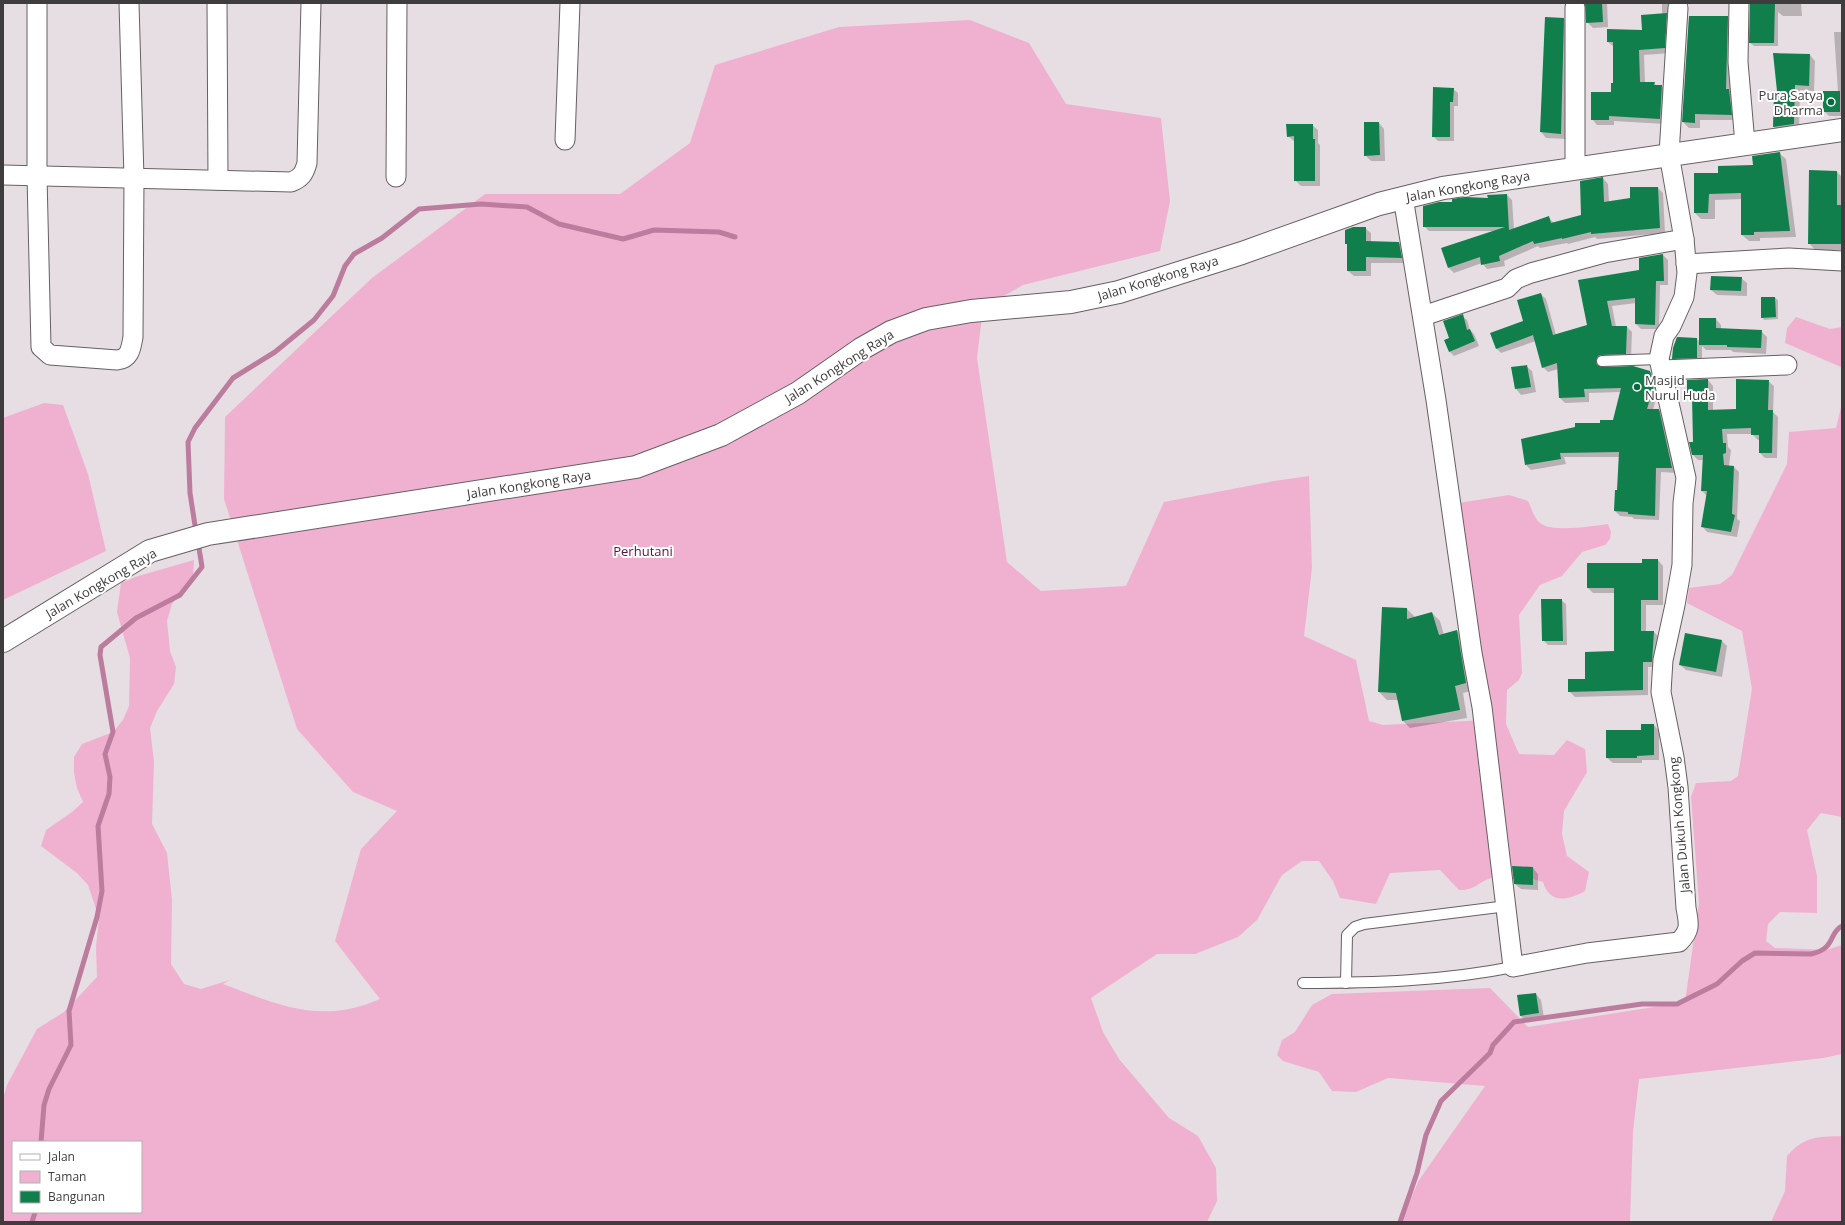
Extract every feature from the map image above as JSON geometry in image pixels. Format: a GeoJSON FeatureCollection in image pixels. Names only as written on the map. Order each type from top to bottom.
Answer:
{"type":"FeatureCollection","features":[{"type":"Feature","properties":{"kind":"street"},"geometry":{"type":"LineString","coordinates":[[37,3],[37,176],[40,347],[50,355],[117,360],[123,359],[128,355],[133,337],[134,178],[129,3]]}},
{"type":"Feature","properties":{"kind":"street"},"geometry":{"type":"LineString","coordinates":[[217,3],[218,180]]}},
{"type":"Feature","properties":{"kind":"street"},"geometry":{"type":"LineString","coordinates":[[3,175],[290,182],[299,178],[305,172],[307,163],[311,3]]}},
{"type":"Feature","properties":{"kind":"street"},"geometry":{"type":"LineString","coordinates":[[396,177],[397,3]]}},
{"type":"Feature","properties":{"kind":"street"},"geometry":{"type":"LineString","coordinates":[[565,140],[570,3]]}},
{"type":"Feature","properties":{"kind":"street"},"geometry":{"type":"LineString","coordinates":[[1739,3],[1738,62],[1745,144]]}},
{"type":"Feature","properties":{"kind":"street"},"geometry":{"type":"LineString","coordinates":[[1575,7],[1575,169]]}},
{"type":"Feature","properties":{"kind":"street","name":"Jalan Dukuh Kongkong"},"geometry":{"type":"LineString","coordinates":[[1513,967],[1587,953],[1679,942],[1687,934],[1689,924],[1686,908],[1678,787],[1674,757],[1661,692],[1663,660],[1676,605],[1682,564],[1683,503],[1686,478],[1660,364],[1664,336],[1671,326],[1684,297],[1686,264],[1684,239],[1668,154],[1678,8]]}},
{"type":"Feature","properties":{"kind":"street","name":"Jalan Kongkong Raya"},"geometry":{"type":"LineString","coordinates":[[3,641],[150,551],[198,537],[636,467],[721,435],[798,393],[861,349],[891,332],[926,319],[971,311],[1071,302],[1119,292],[1156,282],[1379,204],[1442,188],[1668,154],[1842,130]]}},
{"type":"Feature","properties":{"kind":"street"},"geometry":{"type":"LineString","coordinates":[[1403,197],[1423,316],[1463,579],[1471,646],[1482,707],[1507,906],[1513,967]]}},
{"type":"Feature","properties":{"kind":"street"},"geometry":{"type":"LineString","coordinates":[[1423,316],[1507,288],[1516,279],[1531,273],[1604,253],[1684,239]]}},
{"type":"Feature","properties":{"kind":"street"},"geometry":{"type":"LineString","coordinates":[[1686,264],[1789,258],[1842,261]]}},
{"type":"Feature","properties":{"kind":"street"},"geometry":{"type":"LineString","coordinates":[[1660,364],[1786,366]]}},
{"type":"Feature","properties":{"kind":"lane"},"geometry":{"type":"LineString","coordinates":[[1602,361],[1660,364]]}},
{"type":"Feature","properties":{"kind":"lane"},"geometry":{"type":"LineString","coordinates":[[1346,983],[1346,935],[1356,927],[1395,920],[1507,906]]}},
{"type":"Feature","properties":{"kind":"lane"},"geometry":{"type":"LineString","coordinates":[[1303,983],[1346,983],[1425,979],[1493,972],[1513,967]]}},
{"type":"Feature","properties":{"kind":"green space","name":"Perhutani"},"geometry":{"type":"Polygon","coordinates":[[[970,20],[1029,43],[1066,104],[1161,118],[1170,201],[1160,251],[1023,285],[983,308],[977,358],[1007,562],[1041,591],[1126,586],[1164,502],[1274,481],[1309,476],[1312,568],[1304,636],[1356,660],[1369,721],[1383,725],[1486,720],[1452,504],[1509,495],[1528,501],[1536,518],[1540,523],[1546,526],[1554,528],[1573,528],[1608,524],[1611,532],[1610,539],[1605,545],[1582,552],[1562,576],[1540,585],[1519,615],[1522,673],[1519,680],[1507,690],[1506,724],[1519,754],[1554,755],[1567,740],[1585,749],[1587,772],[1564,811],[1562,834],[1567,856],[1589,872],[1585,891],[1573,897],[1555,897],[1546,889],[1543,882],[1524,877],[1510,876],[1491,878],[1473,888],[1459,890],[1440,870],[1390,873],[1376,904],[1340,898],[1333,881],[1319,861],[1302,861],[1282,875],[1257,920],[1238,937],[1195,954],[1157,954],[1091,998],[1103,1032],[1119,1059],[1169,1118],[1198,1136],[1216,1168],[1217,1201],[1207,1222],[3,1222],[3,1099],[7,1085],[37,1029],[64,1012],[97,977],[96,947],[99,918],[88,885],[77,873],[41,846],[46,830],[72,812],[83,802],[77,788],[74,773],[74,757],[82,744],[113,732],[123,720],[129,706],[130,658],[117,612],[121,583],[135,577],[194,560],[193,576],[172,604],[167,621],[170,651],[176,667],[174,684],[157,711],[150,728],[154,762],[152,824],[167,853],[172,900],[171,964],[184,984],[201,989],[230,980],[223,984],[263,999],[300,1009],[338,1011],[359,1007],[380,999],[335,941],[361,849],[397,811],[353,792],[297,729],[224,499],[225,417],[372,278],[485,194],[620,194],[690,143],[715,65],[839,27],[970,20]]]}},
{"type":"Feature","properties":{"kind":"green space"},"geometry":{"type":"Polygon","coordinates":[[[1796,317],[1830,329],[1842,327],[1842,370],[1841,367],[1785,343],[1787,328],[1796,317]]]}},
{"type":"Feature","properties":{"kind":"green space"},"geometry":{"type":"Polygon","coordinates":[[[44,403],[63,405],[88,474],[106,551],[3,600],[3,418],[44,403]]]}},
{"type":"Feature","properties":{"kind":"green space"},"geometry":{"type":"Polygon","coordinates":[[[1842,403],[1842,817],[1821,813],[1807,830],[1817,876],[1817,913],[1780,912],[1768,924],[1766,941],[1775,948],[1826,950],[1842,945],[1842,1054],[1823,1058],[1639,1079],[1633,1131],[1630,1222],[1400,1222],[1419,1180],[1485,1086],[1388,1078],[1356,1092],[1332,1091],[1319,1072],[1283,1061],[1277,1055],[1282,1040],[1295,1032],[1312,1005],[1332,994],[1490,988],[1528,1027],[1685,1002],[1699,903],[1691,797],[1696,783],[1731,781],[1738,776],[1752,689],[1742,631],[1687,603],[1689,588],[1720,584],[1732,575],[1787,464],[1789,432],[1836,428],[1842,403]]]}},
{"type":"Feature","properties":{"kind":"green space"},"geometry":{"type":"Polygon","coordinates":[[[1842,1136],[1842,1222],[1771,1222],[1785,1191],[1787,1156],[1793,1149],[1805,1141],[1818,1137],[1842,1136]]]}},
{"type":"Feature","properties":{"kind":"building"},"geometry":{"type":"Polygon","coordinates":[[[1585,3],[1602,3],[1603,22],[1586,23],[1585,3]]]}},
{"type":"Feature","properties":{"kind":"building"},"geometry":{"type":"Polygon","coordinates":[[[1750,3],[1775,3],[1774,43],[1749,43],[1750,3]]]}},
{"type":"Feature","properties":{"kind":"building"},"geometry":{"type":"Polygon","coordinates":[[[1667,13],[1665,48],[1639,50],[1640,82],[1655,82],[1654,85],[1662,85],[1660,119],[1609,116],[1609,120],[1591,120],[1591,92],[1611,92],[1611,83],[1613,83],[1613,42],[1607,42],[1607,29],[1642,30],[1641,15],[1667,13]]]}},
{"type":"Feature","properties":{"kind":"building"},"geometry":{"type":"Polygon","coordinates":[[[1689,16],[1728,16],[1726,89],[1729,89],[1732,115],[1695,114],[1695,123],[1682,122],[1689,16]]]}},
{"type":"Feature","properties":{"kind":"building"},"geometry":{"type":"Polygon","coordinates":[[[1545,17],[1564,18],[1561,134],[1540,132],[1545,17]]]}},
{"type":"Feature","properties":{"kind":"building"},"geometry":{"type":"Polygon","coordinates":[[[1773,53],[1810,54],[1809,86],[1795,85],[1794,124],[1773,127],[1774,91],[1777,91],[1773,53]]]}},
{"type":"Feature","properties":{"kind":"building"},"geometry":{"type":"Polygon","coordinates":[[[1433,87],[1454,88],[1453,102],[1450,102],[1450,137],[1432,137],[1433,87]]]}},
{"type":"Feature","properties":{"kind":"building","name":"Pura Satya Dharma"},"geometry":{"type":"Polygon","coordinates":[[[1823,91],[1840,91],[1840,112],[1823,112],[1823,91]]]}},
{"type":"Feature","properties":{"kind":"building"},"geometry":{"type":"Polygon","coordinates":[[[1364,122],[1379,122],[1380,155],[1364,156],[1364,122]]]}},
{"type":"Feature","properties":{"kind":"building"},"geometry":{"type":"Polygon","coordinates":[[[1286,124],[1313,124],[1313,139],[1315,139],[1315,181],[1294,181],[1294,136],[1287,137],[1286,124]]]}},
{"type":"Feature","properties":{"kind":"building"},"geometry":{"type":"Polygon","coordinates":[[[1780,152],[1790,231],[1754,232],[1754,235],[1741,235],[1741,193],[1709,194],[1708,213],[1694,213],[1694,173],[1718,173],[1718,166],[1753,165],[1752,156],[1780,152]]]}},
{"type":"Feature","properties":{"kind":"building"},"geometry":{"type":"Polygon","coordinates":[[[1809,170],[1837,171],[1837,205],[1842,205],[1842,244],[1808,244],[1809,170]]]}},
{"type":"Feature","properties":{"kind":"building"},"geometry":{"type":"Polygon","coordinates":[[[1603,177],[1604,202],[1630,198],[1630,187],[1658,187],[1660,228],[1591,234],[1591,232],[1534,244],[1533,241],[1499,256],[1500,261],[1481,265],[1480,257],[1448,268],[1441,248],[1505,227],[1423,227],[1423,206],[1439,202],[1452,202],[1452,199],[1465,197],[1488,198],[1487,195],[1507,194],[1509,230],[1549,216],[1551,223],[1581,215],[1580,181],[1603,177]]]}},
{"type":"Feature","properties":{"kind":"building"},"geometry":{"type":"Polygon","coordinates":[[[1353,227],[1366,227],[1366,241],[1399,242],[1402,258],[1366,257],[1366,271],[1347,271],[1347,244],[1345,244],[1345,230],[1353,227]]]}},
{"type":"Feature","properties":{"kind":"building"},"geometry":{"type":"Polygon","coordinates":[[[1663,254],[1664,281],[1656,281],[1655,325],[1635,324],[1635,298],[1607,301],[1612,326],[1627,326],[1626,354],[1601,355],[1598,356],[1596,361],[1597,365],[1602,367],[1633,366],[1650,371],[1654,385],[1647,409],[1659,409],[1672,468],[1656,468],[1655,516],[1628,514],[1628,512],[1614,511],[1615,490],[1617,490],[1619,452],[1560,453],[1561,459],[1525,465],[1521,439],[1575,427],[1575,423],[1600,423],[1600,420],[1613,420],[1621,388],[1584,389],[1585,397],[1559,398],[1557,363],[1542,368],[1533,335],[1496,349],[1490,333],[1523,321],[1517,300],[1541,293],[1553,335],[1587,325],[1578,280],[1639,270],[1639,258],[1663,254]]]}},
{"type":"Feature","properties":{"kind":"building"},"geometry":{"type":"Polygon","coordinates":[[[1711,276],[1742,277],[1741,291],[1710,290],[1711,276]]]}},
{"type":"Feature","properties":{"kind":"building"},"geometry":{"type":"Polygon","coordinates":[[[1761,297],[1775,297],[1776,317],[1761,318],[1761,297]]]}},
{"type":"Feature","properties":{"kind":"building"},"geometry":{"type":"Polygon","coordinates":[[[1463,314],[1467,330],[1470,329],[1475,341],[1449,352],[1444,340],[1449,338],[1443,321],[1463,314]]]}},
{"type":"Feature","properties":{"kind":"building"},"geometry":{"type":"Polygon","coordinates":[[[1699,318],[1716,318],[1716,328],[1762,330],[1761,348],[1727,347],[1727,345],[1699,345],[1699,318]]]}},
{"type":"Feature","properties":{"kind":"building"},"geometry":{"type":"Polygon","coordinates":[[[1677,337],[1697,338],[1697,358],[1672,359],[1673,348],[1677,337]]]}},
{"type":"Feature","properties":{"kind":"building"},"geometry":{"type":"Polygon","coordinates":[[[1527,365],[1531,387],[1515,389],[1511,367],[1527,365]]]}},
{"type":"Feature","properties":{"kind":"building"},"geometry":{"type":"Polygon","coordinates":[[[1708,379],[1708,410],[1736,409],[1736,379],[1769,380],[1768,410],[1773,410],[1772,453],[1759,453],[1759,435],[1751,435],[1751,428],[1722,429],[1723,443],[1726,443],[1726,453],[1723,454],[1724,465],[1734,466],[1732,514],[1735,515],[1731,532],[1701,527],[1707,491],[1701,491],[1703,455],[1692,455],[1689,442],[1693,442],[1692,397],[1687,397],[1687,380],[1708,379]]]}},
{"type":"Feature","properties":{"kind":"building"},"geometry":{"type":"Polygon","coordinates":[[[1642,559],[1658,559],[1658,600],[1641,600],[1641,631],[1654,631],[1652,662],[1643,662],[1643,690],[1568,692],[1568,679],[1585,679],[1585,652],[1614,651],[1614,588],[1587,588],[1587,563],[1642,563],[1642,559]]]}},
{"type":"Feature","properties":{"kind":"building"},"geometry":{"type":"Polygon","coordinates":[[[1541,599],[1562,599],[1563,641],[1542,641],[1541,599]]]}},
{"type":"Feature","properties":{"kind":"building"},"geometry":{"type":"Polygon","coordinates":[[[1382,607],[1407,608],[1407,619],[1432,612],[1439,635],[1457,630],[1466,683],[1455,686],[1460,710],[1402,721],[1396,693],[1378,692],[1382,607]]]}},
{"type":"Feature","properties":{"kind":"building"},"geometry":{"type":"Polygon","coordinates":[[[1685,633],[1722,640],[1716,672],[1679,665],[1685,633]]]}},
{"type":"Feature","properties":{"kind":"building"},"geometry":{"type":"Polygon","coordinates":[[[1641,724],[1654,724],[1654,755],[1637,756],[1637,758],[1606,758],[1606,730],[1641,730],[1641,724]]]}},
{"type":"Feature","properties":{"kind":"building"},"geometry":{"type":"Polygon","coordinates":[[[1512,866],[1533,867],[1533,885],[1514,884],[1512,866]]]}},
{"type":"Feature","properties":{"kind":"building"},"geometry":{"type":"Polygon","coordinates":[[[1536,993],[1539,1013],[1520,1016],[1517,995],[1536,993]]]}},
{"type":"Feature","properties":{"kind":"waterway"},"geometry":{"type":"LineString","coordinates":[[196,532],[190,493],[188,442],[195,428],[233,378],[275,352],[314,320],[333,296],[345,266],[354,254],[382,238],[419,209],[481,204],[527,207],[559,224],[623,239],[654,230],[719,232],[735,237]]}},
{"type":"Feature","properties":{"kind":"waterway"},"geometry":{"type":"LineString","coordinates":[[41,1141],[44,1105],[49,1089],[71,1045],[69,1011],[97,917],[102,891],[98,826],[109,794],[110,777],[105,754],[113,732],[100,655],[101,647],[136,618],[180,595],[202,567],[198,542]]}},
{"type":"Feature","properties":{"kind":"waterway"},"geometry":{"type":"LineString","coordinates":[[1400,1222],[1417,1173],[1426,1135],[1441,1101],[1490,1053],[1493,1045],[1514,1022],[1642,1004],[1677,1004],[1717,984],[1742,961],[1755,953],[1811,954],[1825,948],[1829,944],[1835,932],[1842,926]]}},
{"type":"Feature","properties":{"kind":"waterway"},"geometry":{"type":"LineString","coordinates":[[32,1222],[35,1213]]}},
{"type":"Feature","properties":{"kind":"place","name":"Pura Satya Dharma"},"geometry":{"type":"Point","coordinates":[1831,102]}},
{"type":"Feature","properties":{"kind":"place","name":"Masjid Nurul Huda"},"geometry":{"type":"Point","coordinates":[1637,387]}}]}
